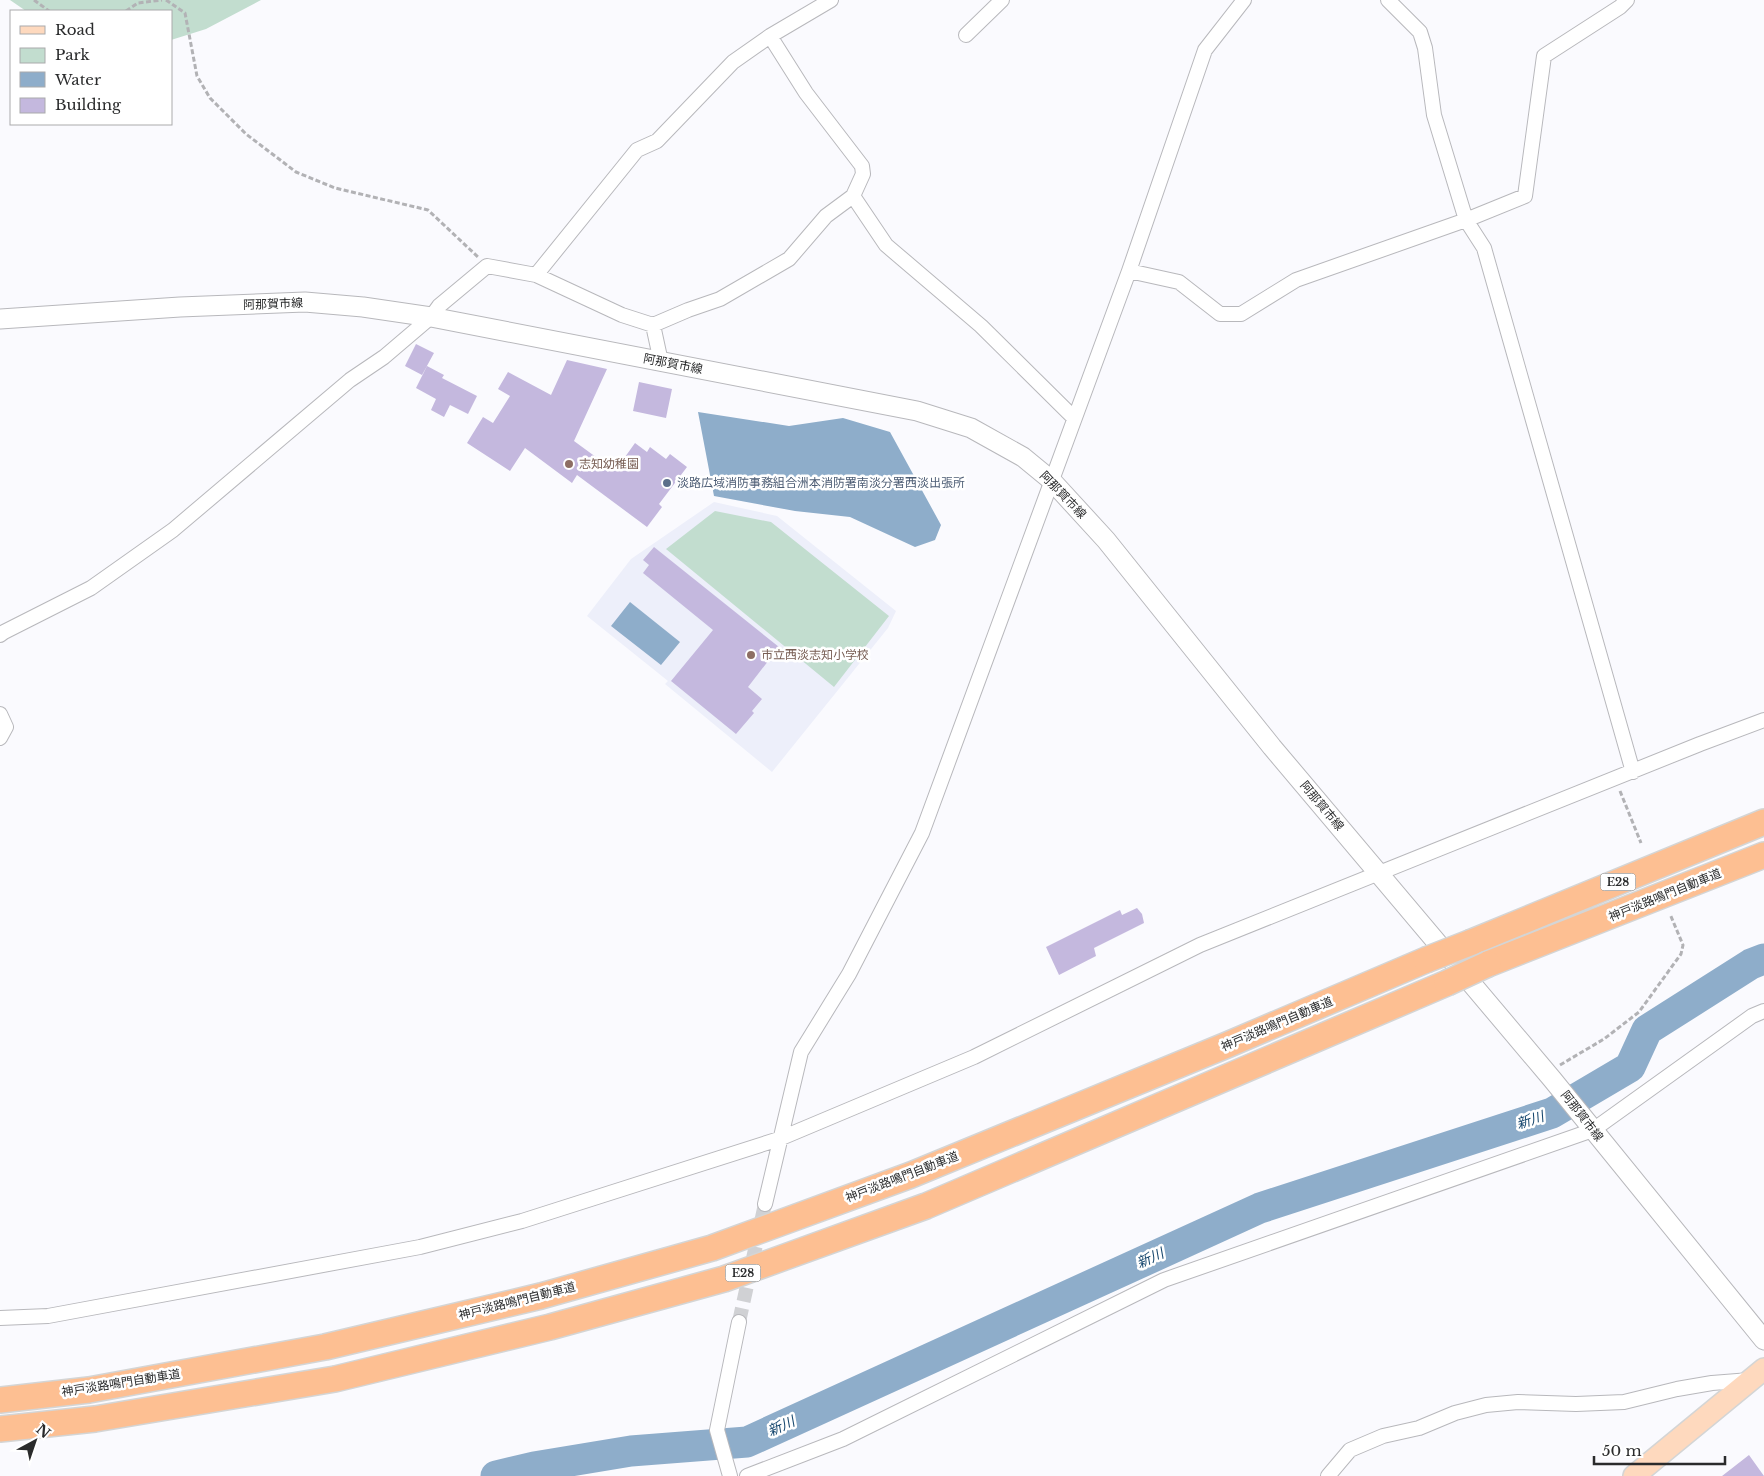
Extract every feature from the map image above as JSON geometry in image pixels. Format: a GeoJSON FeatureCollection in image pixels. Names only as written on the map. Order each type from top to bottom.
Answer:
{"type":"FeatureCollection","features":[{"type":"Feature","properties":{"kind":"highway","name":"神戸淡路鳴門自動車道"},"geometry":{"type":"LineString","coordinates":[[0,1400],[89,1390],[324,1346],[542,1296],[712,1248],[912,1175],[1227,1045],[1426,960],[1764,822]]}},
{"type":"Feature","properties":{"kind":"highway","name":"神戸淡路鳴門自動車道"},"geometry":{"type":"LineString","coordinates":[[0,1429],[95,1419],[335,1379],[550,1327],[724,1280],[926,1206],[1488,964],[1764,855]]}},
{"type":"Feature","properties":{"kind":"main road","name":"阿那賀市線"},"geometry":{"type":"LineString","coordinates":[[0,319],[180,307],[305,302],[363,307],[430,317],[917,411],[971,428],[1023,457],[1051,480],[1106,540],[1272,747],[1550,1076],[1764,1340]]}},
{"type":"Feature","properties":{"kind":"main road"},"geometry":{"type":"LineString","coordinates":[[1634,1476],[1757,1374]]}},
{"type":"Feature","properties":{"kind":"street"},"geometry":{"type":"LineString","coordinates":[[536,275],[637,150],[657,141],[733,62],[770,36],[831,0]]}},
{"type":"Feature","properties":{"kind":"street"},"geometry":{"type":"LineString","coordinates":[[966,35],[1002,0]]}},
{"type":"Feature","properties":{"kind":"street"},"geometry":{"type":"LineString","coordinates":[[765,1204],[801,1052],[849,974],[922,832],[1129,270],[1206,50],[1244,0]]}},
{"type":"Feature","properties":{"kind":"street"},"geometry":{"type":"LineString","coordinates":[[1388,0],[1420,32],[1425,48],[1434,114],[1466,220],[1484,248],[1633,772]]}},
{"type":"Feature","properties":{"kind":"street"},"geometry":{"type":"LineString","coordinates":[[1129,270],[1179,282],[1220,314],[1241,314],[1296,280],[1466,220],[1525,196],[1544,56],[1628,0]]}},
{"type":"Feature","properties":{"kind":"street"},"geometry":{"type":"LineString","coordinates":[[0,636],[4,632],[91,588],[173,530],[350,380],[384,357],[430,317],[439,306],[487,266],[536,275],[622,315],[653,325],[720,299],[789,259],[826,216],[853,196],[863,174],[862,166],[806,93],[770,36]]}},
{"type":"Feature","properties":{"kind":"street"},"geometry":{"type":"LineString","coordinates":[[853,196],[886,245],[981,326],[1074,418]]}},
{"type":"Feature","properties":{"kind":"street"},"geometry":{"type":"LineString","coordinates":[[653,325],[661,362]]}},
{"type":"Feature","properties":{"kind":"street"},"geometry":{"type":"LineString","coordinates":[[0,714],[6,727],[0,738]]}},
{"type":"Feature","properties":{"kind":"street"},"geometry":{"type":"LineString","coordinates":[[0,1318],[48,1316],[420,1246],[522,1221],[779,1139],[974,1057],[1200,945],[1764,720]]}},
{"type":"Feature","properties":{"kind":"street"},"geometry":{"type":"LineString","coordinates":[[747,1476],[843,1439],[1164,1280],[1588,1124],[1752,1016],[1764,1011]]}},
{"type":"Feature","properties":{"kind":"street"},"geometry":{"type":"LineString","coordinates":[[730,1476],[717,1430],[739,1322]]}},
{"type":"Feature","properties":{"kind":"street"},"geometry":{"type":"LineString","coordinates":[[1328,1476],[1350,1450],[1383,1436],[1419,1428],[1455,1413],[1486,1405],[1518,1402],[1576,1404],[1624,1402],[1757,1374]]}},
{"type":"Feature","properties":{"kind":"path"},"geometry":{"type":"LineString","coordinates":[[34,0],[48,10]]}},
{"type":"Feature","properties":{"kind":"path"},"geometry":{"type":"LineString","coordinates":[[128,10],[138,4],[164,0],[184,13],[197,76],[210,98],[246,134],[296,172],[336,188],[428,210],[487,266]]}},
{"type":"Feature","properties":{"kind":"path"},"geometry":{"type":"LineString","coordinates":[[1615,779],[1641,843]]}},
{"type":"Feature","properties":{"kind":"path"},"geometry":{"type":"LineString","coordinates":[[1550,1076],[1604,1040],[1639,1012],[1681,954],[1683,945],[1667,907]]}},
{"type":"Feature","properties":{"kind":"shaded area","name":"市立西淡志知小学校"},"geometry":{"type":"Polygon","coordinates":[[[714,502],[777,516],[896,611],[888,628],[772,772],[665,684],[668,681],[587,616],[631,559],[714,502]]]}},
{"type":"Feature","properties":{"kind":"green space"},"geometry":{"type":"Polygon","coordinates":[[[10,0],[261,0],[206,29],[172,40],[172,10],[25,10],[10,0]]]}},
{"type":"Feature","properties":{"kind":"green space"},"geometry":{"type":"Polygon","coordinates":[[[715,511],[771,522],[889,616],[834,687],[666,549],[715,511]]]}},
{"type":"Feature","properties":{"kind":"water"},"geometry":{"type":"Polygon","coordinates":[[[698,412],[789,426],[843,418],[890,432],[941,525],[935,540],[915,547],[850,517],[795,511],[714,496],[698,412]]]}},
{"type":"Feature","properties":{"kind":"water"},"geometry":{"type":"Polygon","coordinates":[[[630,602],[680,642],[661,665],[611,626],[630,602]]]}},
{"type":"Feature","properties":{"kind":"building"},"geometry":{"type":"Polygon","coordinates":[[[416,344],[434,353],[422,375],[405,366],[416,344]]]}},
{"type":"Feature","properties":{"kind":"building"},"geometry":{"type":"Polygon","coordinates":[[[567,360],[607,369],[574,441],[615,471],[635,443],[647,452],[650,447],[666,459],[670,454],[687,467],[659,504],[662,507],[647,527],[577,475],[572,483],[525,448],[510,471],[467,443],[483,417],[493,423],[510,396],[498,389],[508,372],[551,395],[567,360]]]}},
{"type":"Feature","properties":{"kind":"building"},"geometry":{"type":"Polygon","coordinates":[[[427,366],[444,375],[442,378],[477,396],[468,414],[450,405],[444,417],[431,410],[436,399],[416,388],[427,366]]]}},
{"type":"Feature","properties":{"kind":"building"},"geometry":{"type":"Polygon","coordinates":[[[639,382],[672,389],[666,418],[633,411],[639,382]]]}},
{"type":"Feature","properties":{"kind":"building"},"geometry":{"type":"Polygon","coordinates":[[[654,547],[779,647],[748,687],[762,699],[752,711],[754,713],[736,734],[671,681],[713,630],[643,573],[649,565],[643,560],[654,547]]]}},
{"type":"Feature","properties":{"kind":"building"},"geometry":{"type":"Polygon","coordinates":[[[1137,908],[1142,914],[1144,923],[1094,948],[1096,956],[1059,975],[1046,947],[1120,910],[1122,915],[1137,908]]]}},
{"type":"Feature","properties":{"kind":"building"},"geometry":{"type":"Polygon","coordinates":[[[1749,1455],[1764,1476],[1722,1476],[1749,1455]]]}},
{"type":"Feature","properties":{"kind":"waterway","name":"新川"},"geometry":{"type":"LineString","coordinates":[[496,1476],[534,1467],[631,1451],[747,1442],[1260,1208],[1552,1113],[1630,1067],[1647,1030],[1751,964],[1764,959]]}},
{"type":"Feature","properties":{"kind":"tunnel"},"geometry":{"type":"LineString","coordinates":[[739,1322],[765,1204]]}},
{"type":"Feature","properties":{"kind":"place","name":"志知幼稚園"},"geometry":{"type":"Point","coordinates":[569,464]}},
{"type":"Feature","properties":{"kind":"place","name":"淡路広域消防事務組合洲本消防署南淡分署西淡出張所"},"geometry":{"type":"Point","coordinates":[667,483]}},
{"type":"Feature","properties":{"kind":"place","name":"市立西淡志知小学校"},"geometry":{"type":"Point","coordinates":[751,655]}}]}
